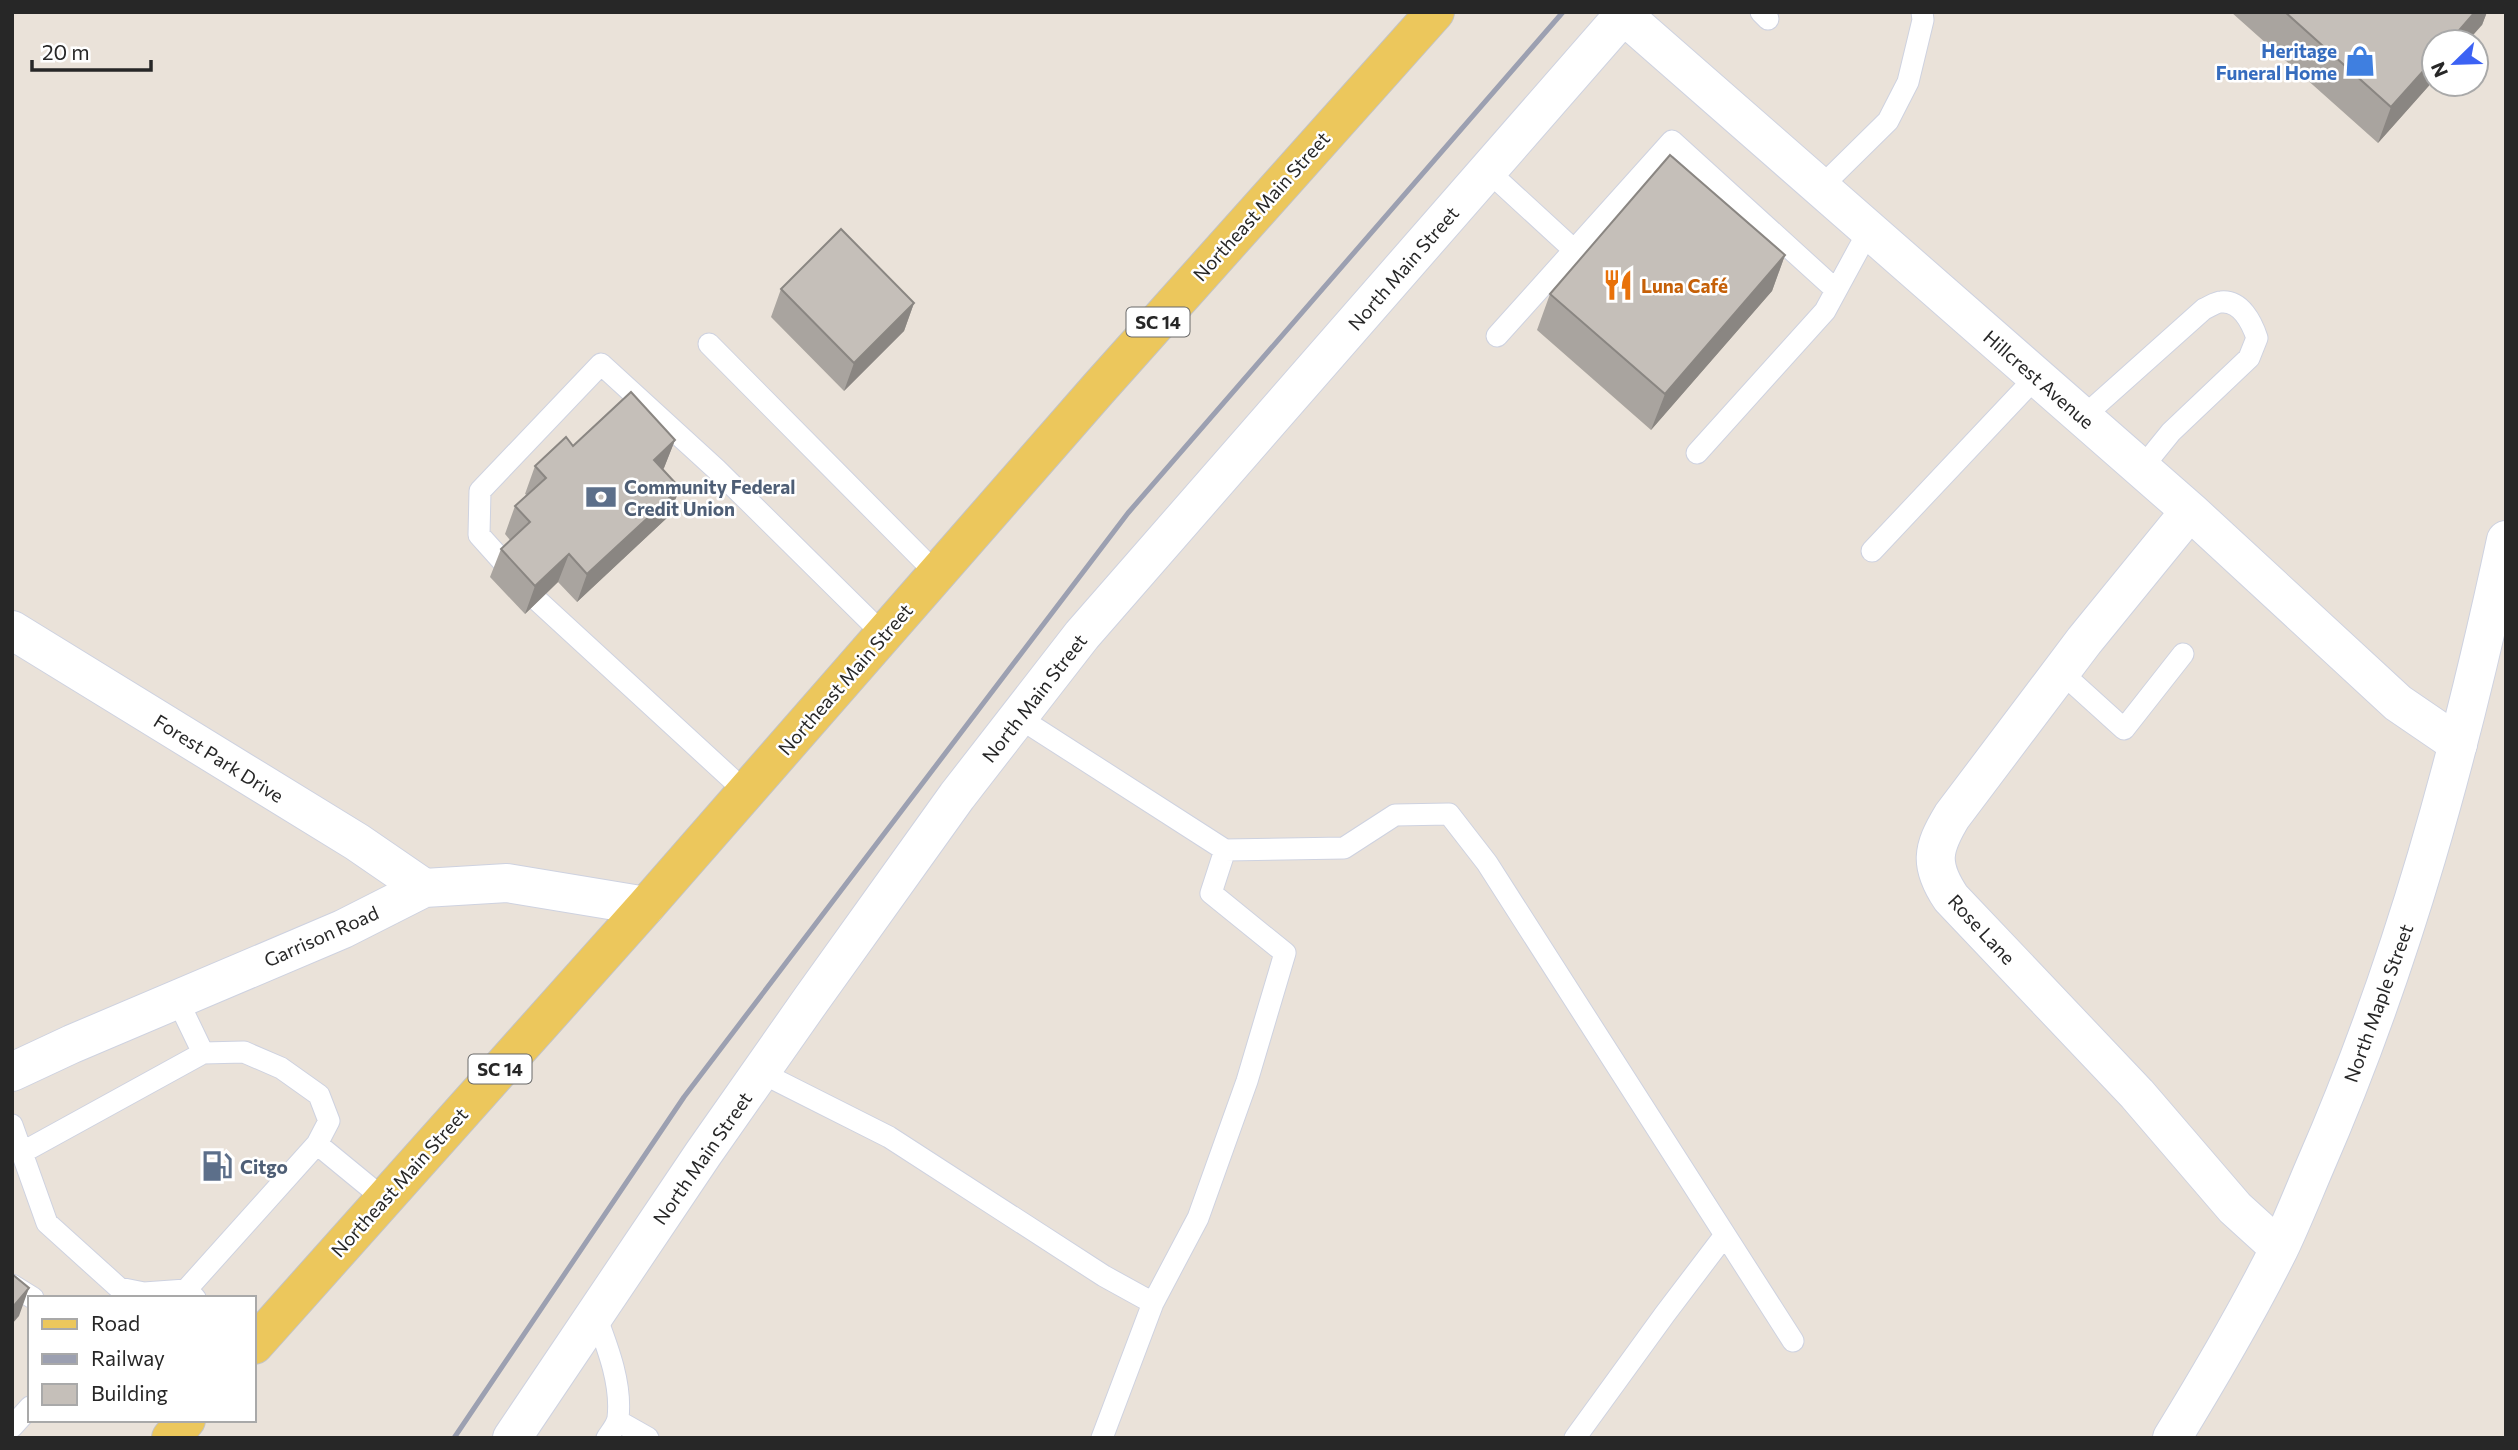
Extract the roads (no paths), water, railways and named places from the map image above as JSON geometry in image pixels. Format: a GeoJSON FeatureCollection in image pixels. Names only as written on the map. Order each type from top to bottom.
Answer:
{"type":"FeatureCollection","features":[{"type":"Feature","properties":{"kind":"main road","name":"Northeast Main Street"},"geometry":{"type":"LineString","coordinates":[[256,1343],[646,906],[936,573],[1435,12]]}},
{"type":"Feature","properties":{"kind":"main road"},"geometry":{"type":"LineString","coordinates":[[171,1438],[184,1422]]}},
{"type":"Feature","properties":{"kind":"street","name":"Hillcrest Avenue"},"geometry":{"type":"LineString","coordinates":[[1623,13],[2190,511],[2399,703],[2458,744]]}},
{"type":"Feature","properties":{"kind":"street","name":"North Main Street"},"geometry":{"type":"LineString","coordinates":[[512,1438],[703,1154],[811,1000],[957,796],[1018,717],[1082,635],[1623,13]]}},
{"type":"Feature","properties":{"kind":"street","name":"Rose Lane"},"geometry":{"type":"LineString","coordinates":[[2190,511],[2061,672],[1941,835],[1935,866],[1939,880],[1951,898],[2137,1094],[2235,1208],[2279,1248]]}},
{"type":"Feature","properties":{"kind":"street","name":"North Maple Street"},"geometry":{"type":"LineString","coordinates":[[2172,1438],[2204,1386],[2279,1248],[2331,1129],[2376,1015],[2422,877],[2458,744],[2506,540]]}},
{"type":"Feature","properties":{"kind":"street","name":"Forest Park Drive"},"geometry":{"type":"LineString","coordinates":[[12,630],[357,842],[424,888]]}},
{"type":"Feature","properties":{"kind":"street","name":"Garrison Road"},"geometry":{"type":"LineString","coordinates":[[12,1072],[343,929],[424,888],[507,883],[646,906]]}},
{"type":"Feature","properties":{"kind":"lane"},"geometry":{"type":"LineString","coordinates":[[1820,188],[1888,121],[1908,82],[1923,20],[1922,12]]}},
{"type":"Feature","properties":{"kind":"lane"},"geometry":{"type":"LineString","coordinates":[[1497,336],[1672,141],[1836,290]]}},
{"type":"Feature","properties":{"kind":"lane"},"geometry":{"type":"LineString","coordinates":[[1488,171],[1574,250]]}},
{"type":"Feature","properties":{"kind":"lane"},"geometry":{"type":"LineString","coordinates":[[1697,453],[1825,311],[1869,230]]}},
{"type":"Feature","properties":{"kind":"lane"},"geometry":{"type":"LineString","coordinates":[[2083,417],[2204,309],[2222,302],[2234,305],[2250,319],[2257,338],[2249,358],[2171,432],[2141,469]]}},
{"type":"Feature","properties":{"kind":"lane"},"geometry":{"type":"LineString","coordinates":[[709,344],[936,573]]}},
{"type":"Feature","properties":{"kind":"lane"},"geometry":{"type":"LineString","coordinates":[[505,564],[479,535],[480,491],[601,364],[716,469],[883,634]]}},
{"type":"Feature","properties":{"kind":"lane"},"geometry":{"type":"LineString","coordinates":[[1872,551],[2036,377]]}},
{"type":"Feature","properties":{"kind":"lane"},"geometry":{"type":"LineString","coordinates":[[538,601],[746,792]]}},
{"type":"Feature","properties":{"kind":"lane"},"geometry":{"type":"LineString","coordinates":[[2061,672],[2124,729],[2183,654]]}},
{"type":"Feature","properties":{"kind":"lane"},"geometry":{"type":"LineString","coordinates":[[1018,717],[1225,850],[1344,848],[1395,815],[1449,814],[1488,863],[1793,1341]]}},
{"type":"Feature","properties":{"kind":"lane"},"geometry":{"type":"LineString","coordinates":[[1102,1438],[1153,1303],[1198,1218],[1247,1081],[1285,953],[1211,893],[1225,850]]}},
{"type":"Feature","properties":{"kind":"lane"},"geometry":{"type":"LineString","coordinates":[[177,999],[203,1053]]}},
{"type":"Feature","properties":{"kind":"lane"},"geometry":{"type":"LineString","coordinates":[[12,1125],[47,1223],[119,1288],[144,1293],[190,1294],[317,1144],[329,1121],[318,1095],[281,1068],[244,1052],[203,1053],[23,1152]]}},
{"type":"Feature","properties":{"kind":"lane"},"geometry":{"type":"LineString","coordinates":[[762,1073],[890,1137],[1104,1276],[1153,1303]]}},
{"type":"Feature","properties":{"kind":"lane"},"geometry":{"type":"LineString","coordinates":[[317,1144],[384,1199]]}},
{"type":"Feature","properties":{"kind":"lane"},"geometry":{"type":"LineString","coordinates":[[1575,1438],[1725,1235]]}},
{"type":"Feature","properties":{"kind":"lane"},"geometry":{"type":"LineString","coordinates":[[12,1285],[30,1296]]}},
{"type":"Feature","properties":{"kind":"lane"},"geometry":{"type":"LineString","coordinates":[[595,1314],[607,1346],[616,1384],[612,1429],[648,1438]]}},
{"type":"Feature","properties":{"kind":"lane"},"geometry":{"type":"LineString","coordinates":[[12,1427],[28,1409]]}},
{"type":"Feature","properties":{"kind":"railway"},"geometry":{"type":"LineString","coordinates":[[454,1438],[684,1097],[1128,513],[1563,12]]}},
{"type":"Feature","properties":{"kind":"place","name":"Heritage Funeral Home"},"geometry":{"type":"Point","coordinates":[2360,61]}},
{"type":"Feature","properties":{"kind":"place","name":"Luna Café"},"geometry":{"type":"Point","coordinates":[1618,285]}},
{"type":"Feature","properties":{"kind":"place","name":"Community Federal Credit Union"},"geometry":{"type":"Point","coordinates":[601,497]}},
{"type":"Feature","properties":{"kind":"place","name":"Citgo"},"geometry":{"type":"Point","coordinates":[217,1166]}}]}
